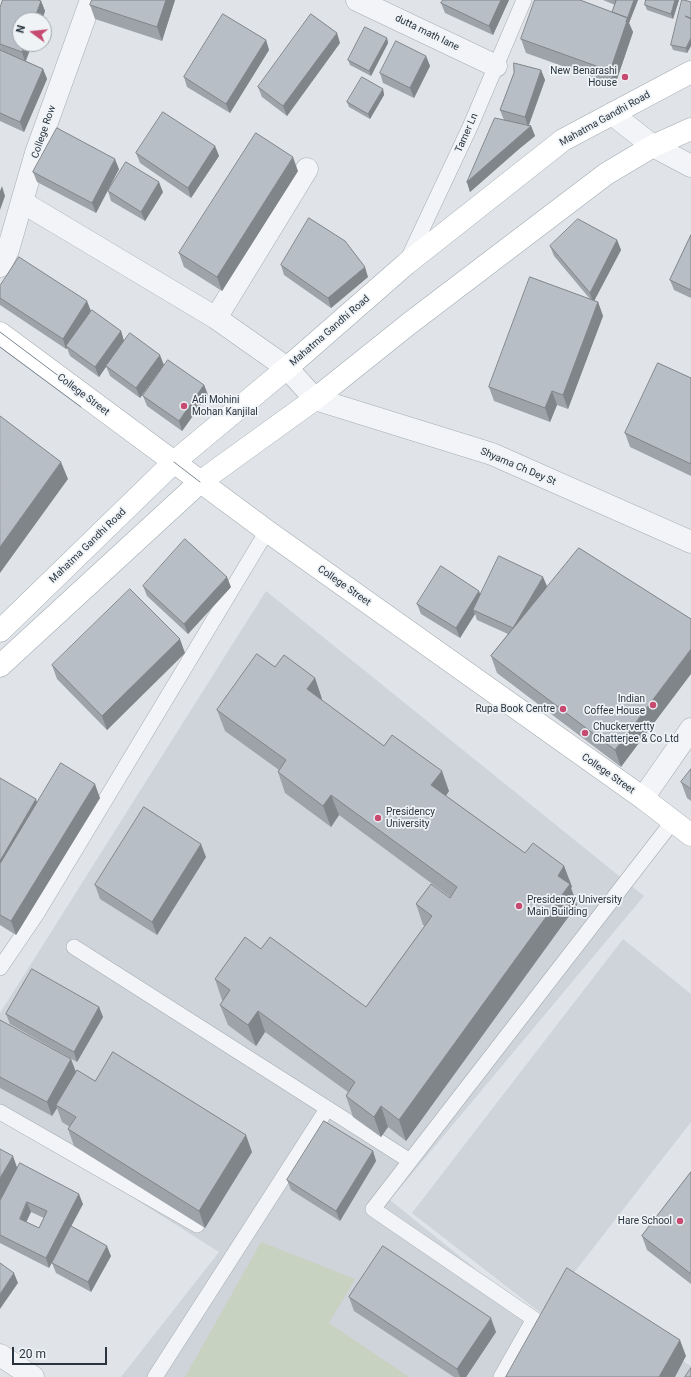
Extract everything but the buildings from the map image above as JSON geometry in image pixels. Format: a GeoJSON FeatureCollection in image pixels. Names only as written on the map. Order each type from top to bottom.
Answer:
{"type":"FeatureCollection","features":[{"type":"Feature","properties":{"kind":"main road","name":"Mahatma Gandhi Road"},"geometry":{"type":"LineString","coordinates":[[0,631],[174,462],[287,368],[406,264],[563,140],[691,72]]}},
{"type":"Feature","properties":{"kind":"main road"},"geometry":{"type":"LineString","coordinates":[[0,666],[200,482],[315,399],[410,324],[606,174],[653,146],[691,129]]}},
{"type":"Feature","properties":{"kind":"main road","name":"College Street"},"geometry":{"type":"LineString","coordinates":[[0,334],[267,531],[643,798],[691,834]]}},
{"type":"Feature","properties":{"kind":"street","name":"College Row"},"geometry":{"type":"LineString","coordinates":[[0,266],[8,250],[36,153],[91,0]]}},
{"type":"Feature","properties":{"kind":"street","name":"dutta math lane"},"geometry":{"type":"LineString","coordinates":[[357,0],[496,66]]}},
{"type":"Feature","properties":{"kind":"street"},"geometry":{"type":"LineString","coordinates":[[612,114],[653,146],[691,166]]}},
{"type":"Feature","properties":{"kind":"street"},"geometry":{"type":"LineString","coordinates":[[216,318],[307,169]]}},
{"type":"Feature","properties":{"kind":"street"},"geometry":{"type":"LineString","coordinates":[[22,202],[216,318],[287,368],[315,399]]}},
{"type":"Feature","properties":{"kind":"street","name":"Shyama Ch Dey St"},"geometry":{"type":"LineString","coordinates":[[315,399],[492,454],[691,542]]}},
{"type":"Feature","properties":{"kind":"street"},"geometry":{"type":"LineString","coordinates":[[643,798],[691,729]]}},
{"type":"Feature","properties":{"kind":"street"},"geometry":{"type":"LineString","coordinates":[[0,1355],[33,1377]]}},
{"type":"Feature","properties":{"kind":"lane","name":"Tamer Ln"},"geometry":{"type":"LineString","coordinates":[[406,264],[496,66],[524,0]]}},
{"type":"Feature","properties":{"kind":"lane"},"geometry":{"type":"LineString","coordinates":[[0,968],[38,912],[267,531]]}},
{"type":"Feature","properties":{"kind":"lane"},"geometry":{"type":"LineString","coordinates":[[501,1377],[534,1319],[373,1209],[673,821]]}},
{"type":"Feature","properties":{"kind":"lane"},"geometry":{"type":"LineString","coordinates":[[74,947],[410,1161]]}},
{"type":"Feature","properties":{"kind":"lane"},"geometry":{"type":"LineString","coordinates":[[155,1377],[327,1109]]}},
{"type":"Feature","properties":{"kind":"lane"},"geometry":{"type":"LineString","coordinates":[[0,1112],[197,1225]]}},
{"type":"Feature","properties":{"kind":"shaded area"},"geometry":{"type":"Polygon","coordinates":[[[266,591],[644,896],[390,1200],[561,1338],[589,1303],[691,1366],[691,1377],[121,1377],[219,1252],[0,1114],[0,1013],[266,591]]]}},
{"type":"Feature","properties":{"kind":"shaded area","name":"Hare School"},"geometry":{"type":"Polygon","coordinates":[[[623,939],[691,994],[691,1122],[542,1314],[412,1213],[623,939]]]}},
{"type":"Feature","properties":{"kind":"green space"},"geometry":{"type":"Polygon","coordinates":[[[261,1242],[355,1279],[329,1323],[409,1377],[185,1377],[261,1242]]]}},
{"type":"Feature","properties":{"kind":"tram line"},"geometry":{"type":"LineString","coordinates":[[0,332],[88,398]]}},
{"type":"Feature","properties":{"kind":"tram line"},"geometry":{"type":"LineString","coordinates":[[0,347],[81,407]]}},
{"type":"Feature","properties":{"kind":"tram line"},"geometry":{"type":"LineString","coordinates":[[174,462],[200,482]]}},
{"type":"Feature","properties":{"kind":"place","name":"New Benarashi House"},"geometry":{"type":"Point","coordinates":[625,77]}},
{"type":"Feature","properties":{"kind":"place","name":"Adi Mohini Mohan Kanjilal"},"geometry":{"type":"Point","coordinates":[184,406]}},
{"type":"Feature","properties":{"kind":"place","name":"Indian Coffee House"},"geometry":{"type":"Point","coordinates":[653,705]}},
{"type":"Feature","properties":{"kind":"place","name":"Rupa Book Centre"},"geometry":{"type":"Point","coordinates":[563,709]}},
{"type":"Feature","properties":{"kind":"place","name":"Chuckervertty Chatterjee & Co Ltd"},"geometry":{"type":"Point","coordinates":[585,733]}},
{"type":"Feature","properties":{"kind":"place","name":"Presidency University"},"geometry":{"type":"Point","coordinates":[378,818]}},
{"type":"Feature","properties":{"kind":"place","name":"Presidency University Main Building"},"geometry":{"type":"Point","coordinates":[519,906]}},
{"type":"Feature","properties":{"kind":"place","name":"Hare School"},"geometry":{"type":"Point","coordinates":[680,1221]}}]}
